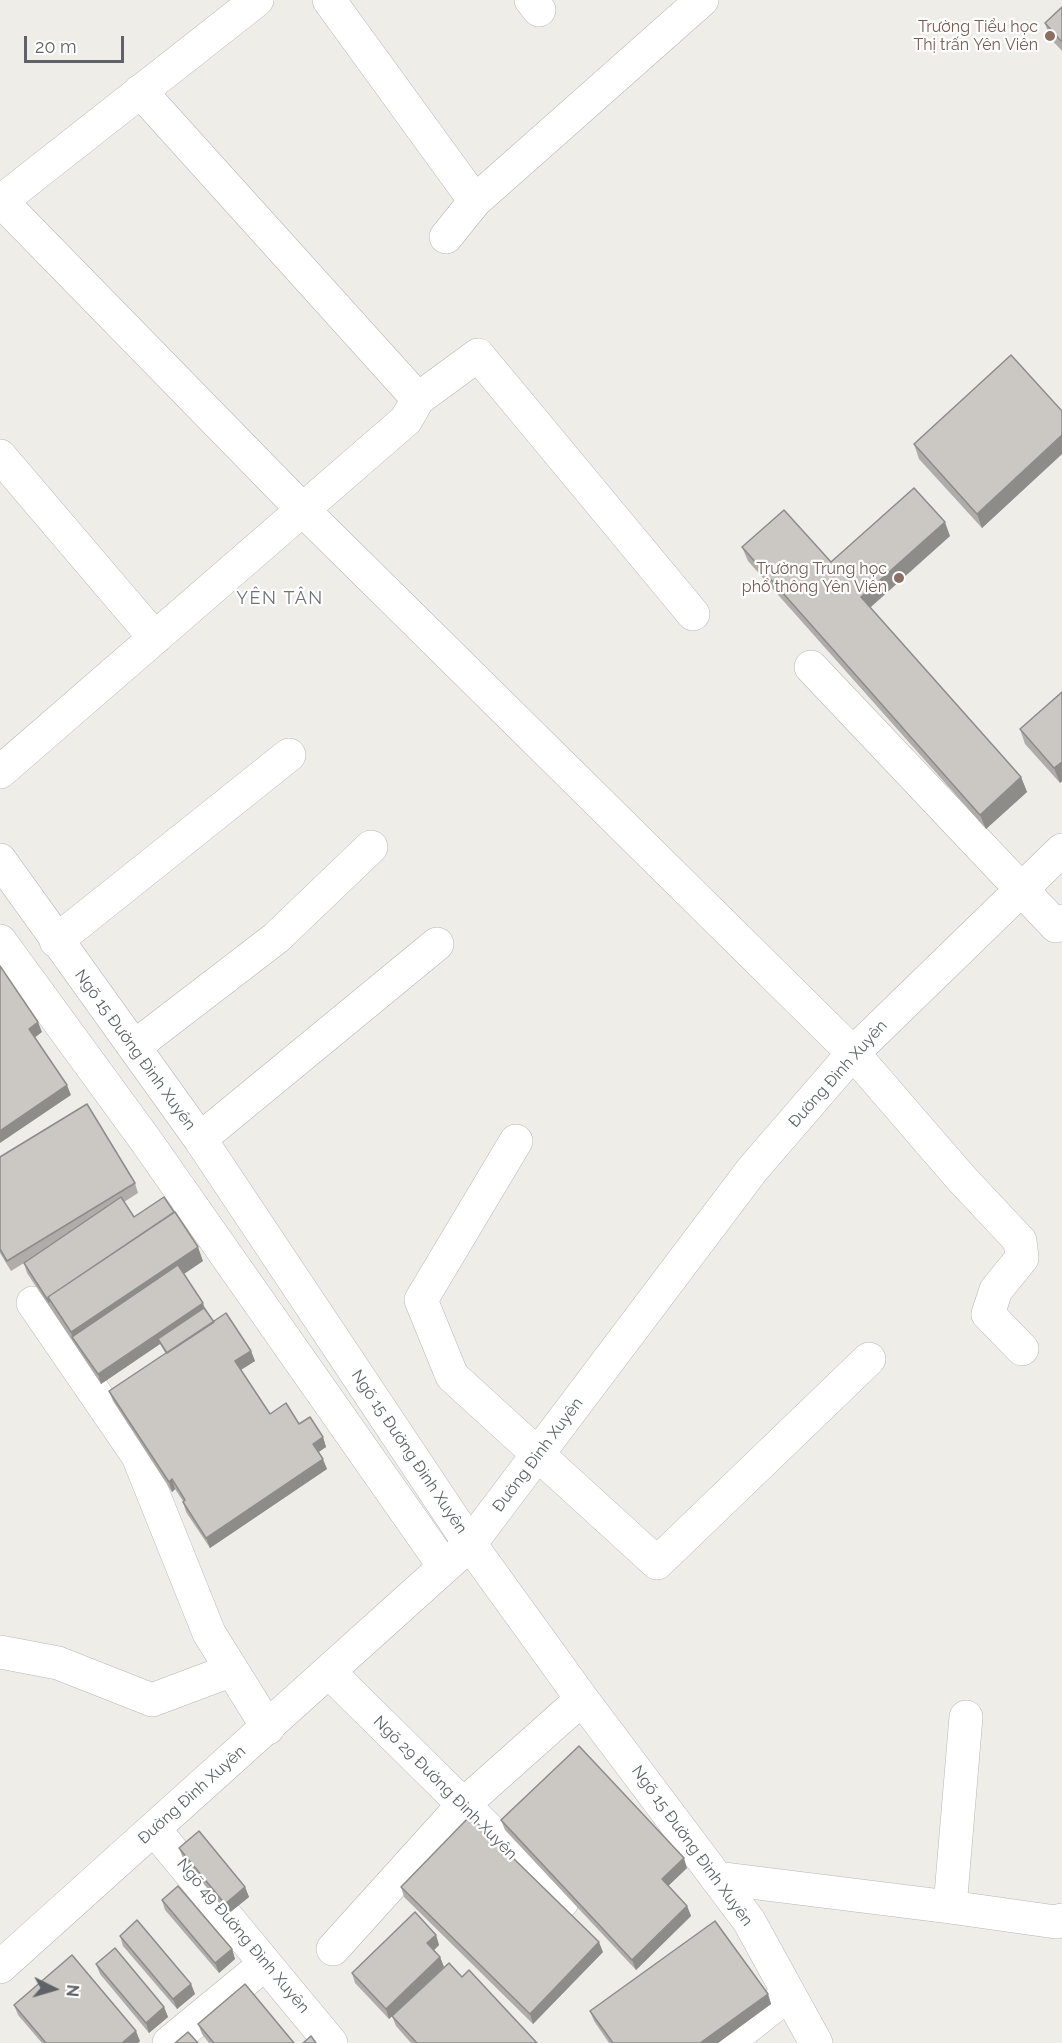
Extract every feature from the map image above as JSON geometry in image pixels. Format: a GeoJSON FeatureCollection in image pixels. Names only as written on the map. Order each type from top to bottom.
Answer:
{"type":"FeatureCollection","features":[{"type":"Feature","properties":{"kind":"street"},"geometry":{"type":"LineString","coordinates":[[257,0],[0,201],[303,510],[853,1053],[961,1178],[1020,1241],[1022,1258],[996,1290],[988,1314],[1022,1349]]}},
{"type":"Feature","properties":{"kind":"street"},"geometry":{"type":"LineString","coordinates":[[329,0],[476,201]]}},
{"type":"Feature","properties":{"kind":"street"},"geometry":{"type":"LineString","coordinates":[[446,237],[476,201],[702,0]]}},
{"type":"Feature","properties":{"kind":"street"},"geometry":{"type":"LineString","coordinates":[[140,91],[418,399]]}},
{"type":"Feature","properties":{"kind":"street"},"geometry":{"type":"LineString","coordinates":[[0,772],[406,420],[418,399],[478,355],[693,614]]}},
{"type":"Feature","properties":{"kind":"street"},"geometry":{"type":"LineString","coordinates":[[0,456],[155,638]]}},
{"type":"Feature","properties":{"kind":"street"},"geometry":{"type":"LineString","coordinates":[[811,666],[1019,890],[1056,927],[1062,921]]}},
{"type":"Feature","properties":{"kind":"street"},"geometry":{"type":"LineString","coordinates":[[56,941],[289,755]]}},
{"type":"Feature","properties":{"kind":"street"},"geometry":{"type":"LineString","coordinates":[[134,1047],[276,938],[370,847]]}},
{"type":"Feature","properties":{"kind":"street","name":"Đường Đình Xuyên"},"geometry":{"type":"LineString","coordinates":[[1,1964],[268,1728],[470,1544],[538,1457],[752,1170],[853,1053],[1062,850]]}},
{"type":"Feature","properties":{"kind":"street","name":"Ngõ 15 Đường Đình Xuyên"},"geometry":{"type":"LineString","coordinates":[[0,860],[200,1139],[470,1544],[582,1699],[749,1921],[816,2043]]}},
{"type":"Feature","properties":{"kind":"street"},"geometry":{"type":"LineString","coordinates":[[0,941],[151,1148],[444,1566]]}},
{"type":"Feature","properties":{"kind":"street"},"geometry":{"type":"LineString","coordinates":[[200,1139],[437,944]]}},
{"type":"Feature","properties":{"kind":"street"},"geometry":{"type":"LineString","coordinates":[[516,1141],[421,1300],[452,1376],[538,1457],[657,1563],[868,1359]]}},
{"type":"Feature","properties":{"kind":"street"},"geometry":{"type":"LineString","coordinates":[[33,1303],[138,1456],[209,1633],[268,1728]]}},
{"type":"Feature","properties":{"kind":"street"},"geometry":{"type":"LineString","coordinates":[[0,1652],[58,1663],[153,1700],[232,1670]]}},
{"type":"Feature","properties":{"kind":"street","name":"Ngõ 29 Đường Đình Xuyên"},"geometry":{"type":"LineString","coordinates":[[330,1672],[462,1806],[562,1902]]}},
{"type":"Feature","properties":{"kind":"street"},"geometry":{"type":"LineString","coordinates":[[333,1949],[462,1806],[582,1699]]}},
{"type":"Feature","properties":{"kind":"street"},"geometry":{"type":"LineString","coordinates":[[950,1907],[966,1717]]}},
{"type":"Feature","properties":{"kind":"street","name":"Ngõ 49 Đường Đình Xuyên"},"geometry":{"type":"LineString","coordinates":[[154,1829],[332,2043]]}},
{"type":"Feature","properties":{"kind":"street"},"geometry":{"type":"LineString","coordinates":[[717,1878],[1056,1922],[1062,1920]]}},
{"type":"Feature","properties":{"kind":"street"},"geometry":{"type":"LineString","coordinates":[[170,2043],[265,1964]]}},
{"type":"Feature","properties":{"kind":"street"},"geometry":{"type":"LineString","coordinates":[[727,2043],[789,1994]]}},
{"type":"Feature","properties":{"kind":"building"},"geometry":{"type":"Polygon","coordinates":[[[1062,7],[1062,42],[1045,23],[1062,7]]]}},
{"type":"Feature","properties":{"kind":"building"},"geometry":{"type":"Polygon","coordinates":[[[1011,355],[1062,411],[1062,435],[977,514],[914,444],[1011,355]]]}},
{"type":"Feature","properties":{"kind":"building"},"geometry":{"type":"Polygon","coordinates":[[[914,488],[945,522],[861,597],[1021,777],[980,815],[742,547],[784,510],[831,562],[914,488]]]}},
{"type":"Feature","properties":{"kind":"building"},"geometry":{"type":"Polygon","coordinates":[[[1062,692],[1062,762],[1054,768],[1020,729],[1062,692]]]}},
{"type":"Feature","properties":{"kind":"building"},"geometry":{"type":"Polygon","coordinates":[[[0,966],[38,1022],[29,1029],[67,1085],[0,1131],[0,966]]]}},
{"type":"Feature","properties":{"kind":"building"},"geometry":{"type":"Polygon","coordinates":[[[87,1104],[135,1183],[7,1261],[0,1249],[0,1157],[87,1104]]]}},
{"type":"Feature","properties":{"kind":"building"},"geometry":{"type":"Polygon","coordinates":[[[121,1197],[134,1217],[164,1197],[174,1212],[48,1297],[49,1302],[24,1263],[121,1197]]]}},
{"type":"Feature","properties":{"kind":"building"},"geometry":{"type":"Polygon","coordinates":[[[175,1212],[198,1247],[71,1332],[48,1297],[175,1212]]]}},
{"type":"Feature","properties":{"kind":"building"},"geometry":{"type":"Polygon","coordinates":[[[178,1265],[203,1303],[98,1374],[72,1337],[178,1265]]]}},
{"type":"Feature","properties":{"kind":"building"},"geometry":{"type":"Polygon","coordinates":[[[204,1308],[214,1322],[167,1353],[158,1339],[204,1308]]]}},
{"type":"Feature","properties":{"kind":"building"},"geometry":{"type":"Polygon","coordinates":[[[226,1313],[251,1351],[235,1361],[270,1414],[286,1403],[299,1424],[310,1417],[323,1437],[313,1444],[323,1459],[206,1538],[183,1502],[185,1500],[172,1479],[169,1482],[109,1391],[226,1313]]]}},
{"type":"Feature","properties":{"kind":"building"},"geometry":{"type":"Polygon","coordinates":[[[579,1746],[684,1858],[662,1879],[687,1906],[632,1960],[501,1820],[579,1746]]]}},
{"type":"Feature","properties":{"kind":"building"},"geometry":{"type":"Polygon","coordinates":[[[470,1816],[599,1942],[530,2014],[401,1887],[470,1816]]]}},
{"type":"Feature","properties":{"kind":"building"},"geometry":{"type":"Polygon","coordinates":[[[199,1831],[245,1887],[225,1904],[179,1848],[199,1831]]]}},
{"type":"Feature","properties":{"kind":"building"},"geometry":{"type":"Polygon","coordinates":[[[178,1886],[232,1949],[215,1963],[162,1900],[178,1886]]]}},
{"type":"Feature","properties":{"kind":"building"},"geometry":{"type":"Polygon","coordinates":[[[415,1912],[436,1935],[427,1943],[440,1957],[386,2009],[352,1973],[415,1912]]]}},
{"type":"Feature","properties":{"kind":"building"},"geometry":{"type":"Polygon","coordinates":[[[137,1920],[191,1984],[173,1999],[120,1936],[137,1920]]]}},
{"type":"Feature","properties":{"kind":"building"},"geometry":{"type":"Polygon","coordinates":[[[715,1921],[768,1994],[700,2043],[613,2043],[590,2011],[715,1921]]]}},
{"type":"Feature","properties":{"kind":"building"},"geometry":{"type":"Polygon","coordinates":[[[115,1948],[164,2007],[146,2023],[96,1964],[115,1948]]]}},
{"type":"Feature","properties":{"kind":"building"},"geometry":{"type":"Polygon","coordinates":[[[72,1955],[136,2031],[122,2043],[46,2043],[14,2005],[72,1955]]]}},
{"type":"Feature","properties":{"kind":"building"},"geometry":{"type":"Polygon","coordinates":[[[449,1963],[462,1977],[469,1970],[537,2043],[417,2043],[392,2016],[449,1963]]]}},
{"type":"Feature","properties":{"kind":"building"},"geometry":{"type":"Polygon","coordinates":[[[245,1984],[294,2043],[214,2043],[198,2024],[245,1984]]]}},
{"type":"Feature","properties":{"kind":"building"},"geometry":{"type":"Polygon","coordinates":[[[188,2032],[198,2043],[175,2043],[188,2032]]]}},
{"type":"Feature","properties":{"kind":"building"},"geometry":{"type":"Polygon","coordinates":[[[311,2036],[316,2043],[303,2043],[311,2036]]]}},
{"type":"Feature","properties":{"kind":"place","name":"Trường Tiểu học Thị trấn Yên Viên"},"geometry":{"type":"Point","coordinates":[1050,36]}},
{"type":"Feature","properties":{"kind":"place","name":"Trường Trung học phổ thông Yên Viên"},"geometry":{"type":"Point","coordinates":[899,578]}},
{"type":"Feature","properties":{"kind":"district","name":"YÊN TÂN"},"geometry":{"type":"Point","coordinates":[280,599]}}]}
